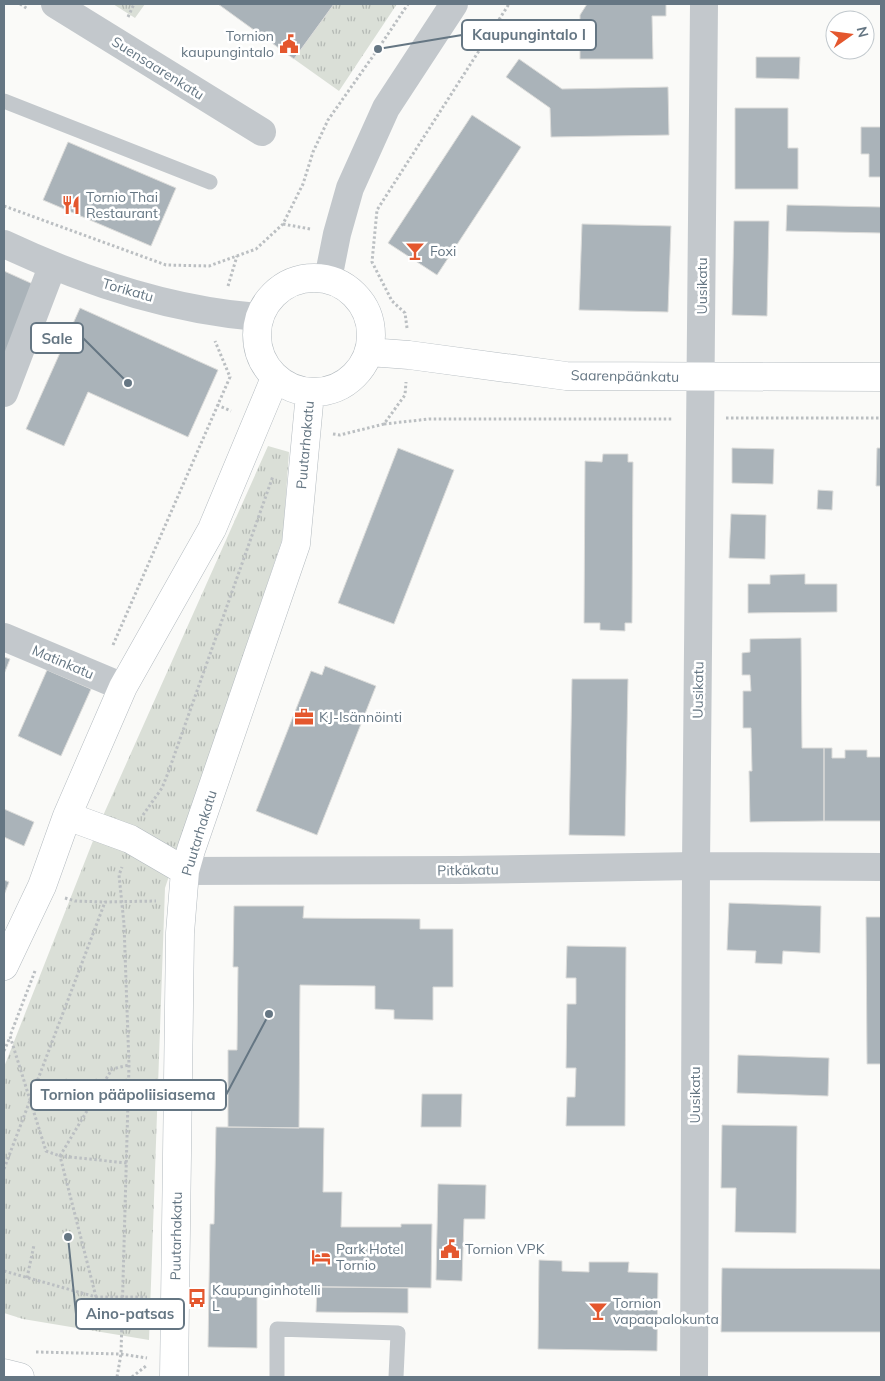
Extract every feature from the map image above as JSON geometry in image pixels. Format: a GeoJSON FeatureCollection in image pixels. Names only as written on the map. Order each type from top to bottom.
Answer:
{"type":"FeatureCollection","features":[{"type":"Feature","properties":{"kind":"street","name":"Suensaarenkatu"},"geometry":{"type":"LineString","coordinates":[[54,4],[262,132]]}},
{"type":"Feature","properties":{"kind":"street"},"geometry":{"type":"LineString","coordinates":[[328,279],[337,234],[350,188],[386,108],[454,4]]}},
{"type":"Feature","properties":{"kind":"street","name":"Uusikatu"},"geometry":{"type":"LineString","coordinates":[[694,1377],[696,866],[704,4]]}},
{"type":"Feature","properties":{"kind":"street","name":"Torikatu"},"geometry":{"type":"LineString","coordinates":[[4,244],[52,267],[130,293],[220,314],[257,317]]}},
{"type":"Feature","properties":{"kind":"street"},"geometry":{"type":"LineString","coordinates":[[4,393],[52,267]]}},
{"type":"Feature","properties":{"kind":"street"},"geometry":{"type":"LineString","coordinates":[[309,278],[328,279],[345,287],[359,299],[368,316],[372,334],[369,352],[360,370],[347,383],[329,392],[310,393],[290,388],[275,378],[263,362],[257,344],[257,317],[275,292],[291,282],[309,278]]}},
{"type":"Feature","properties":{"kind":"street","name":"Saarenpäänkatu"},"geometry":{"type":"LineString","coordinates":[[369,352],[409,354],[566,376],[881,378]]}},
{"type":"Feature","properties":{"kind":"street"},"geometry":{"type":"LineString","coordinates":[[4,966],[42,886],[111,681],[212,529],[275,378]]}},
{"type":"Feature","properties":{"kind":"street","name":"Puutarhakatu"},"geometry":{"type":"LineString","coordinates":[[174,1377],[180,933],[185,871],[296,544],[310,393]]}},
{"type":"Feature","properties":{"kind":"street","name":"Matinkatu"},"geometry":{"type":"LineString","coordinates":[[4,637],[111,681]]}},
{"type":"Feature","properties":{"kind":"street"},"geometry":{"type":"LineString","coordinates":[[67,816],[130,839],[185,871]]}},
{"type":"Feature","properties":{"kind":"street","name":"Pitkäkatu"},"geometry":{"type":"LineString","coordinates":[[185,871],[458,870],[696,866],[881,867]]}},
{"type":"Feature","properties":{"kind":"street"},"geometry":{"type":"LineString","coordinates":[[4,1373],[20,1377]]}},
{"type":"Feature","properties":{"kind":"lane"},"geometry":{"type":"LineString","coordinates":[[4,101],[210,182]]}},
{"type":"Feature","properties":{"kind":"lane"},"geometry":{"type":"LineString","coordinates":[[277,1377],[277,1329],[398,1333],[396,1377]]}},
{"type":"Feature","properties":{"kind":"path"},"geometry":{"type":"LineString","coordinates":[[124,24],[134,4]]}},
{"type":"Feature","properties":{"kind":"path"},"geometry":{"type":"LineString","coordinates":[[4,206],[166,265],[209,266],[256,249],[283,224],[303,184],[313,152],[328,120],[408,4]]}},
{"type":"Feature","properties":{"kind":"path"},"geometry":{"type":"LineString","coordinates":[[377,210],[509,4]]}},
{"type":"Feature","properties":{"kind":"path"},"geometry":{"type":"LineString","coordinates":[[323,116],[328,120]]}},
{"type":"Feature","properties":{"kind":"path"},"geometry":{"type":"LineString","coordinates":[[111,681],[230,377],[215,339],[220,314]]}},
{"type":"Feature","properties":{"kind":"path"},"geometry":{"type":"LineString","coordinates":[[384,424],[429,419],[881,418]]}},
{"type":"Feature","properties":{"kind":"path"},"geometry":{"type":"LineString","coordinates":[[248,550],[275,469]]}},
{"type":"Feature","properties":{"kind":"path"},"geometry":{"type":"LineString","coordinates":[[4,1169],[105,902],[122,901]]}},
{"type":"Feature","properties":{"kind":"path"},"geometry":{"type":"LineString","coordinates":[[4,1050],[38,962]]}},
{"type":"Feature","properties":{"kind":"path"},"geometry":{"type":"LineString","coordinates":[[10,1036],[46,1151],[60,1156],[126,1163]]}},
{"type":"Feature","properties":{"kind":"path"},"geometry":{"type":"LineString","coordinates":[[96,1296],[60,1156],[112,1069],[129,1065]]}},
{"type":"Feature","properties":{"kind":"path"},"geometry":{"type":"LineString","coordinates":[[27,1278],[34,1245]]}},
{"type":"Feature","properties":{"kind":"path"},"geometry":{"type":"LineString","coordinates":[[4,1272],[96,1296],[150,1297]]}},
{"type":"Feature","properties":{"kind":"path"},"geometry":{"type":"LineString","coordinates":[[29,1350],[38,1353],[121,1354],[155,1358]]}},
{"type":"Feature","properties":{"kind":"green space"},"geometry":{"type":"Polygon","coordinates":[[[113,4],[145,4],[135,18],[113,4]]]}},
{"type":"Feature","properties":{"kind":"green space"},"geometry":{"type":"Polygon","coordinates":[[[334,4],[397,4],[339,91],[294,59],[334,4]]]}},
{"type":"Feature","properties":{"kind":"green space"},"geometry":{"type":"Polygon","coordinates":[[[268,446],[289,452],[283,537],[165,888],[149,1340],[23,1319],[4,1313],[4,1067],[102,818],[268,446]]]}},
{"type":"Feature","properties":{"kind":"building","name":"Tornion kaupungintalo"},"geometry":{"type":"Polygon","coordinates":[[[218,4],[334,4],[294,59],[218,4]]]}},
{"type":"Feature","properties":{"kind":"building"},"geometry":{"type":"Polygon","coordinates":[[[587,4],[666,4],[666,16],[652,16],[653,59],[580,59],[580,15],[587,4]]]}},
{"type":"Feature","properties":{"kind":"building"},"geometry":{"type":"Polygon","coordinates":[[[756,57],[800,57],[799,79],[756,78],[756,57]]]}},
{"type":"Feature","properties":{"kind":"building"},"geometry":{"type":"Polygon","coordinates":[[[519,59],[562,89],[668,87],[669,135],[551,137],[550,108],[506,77],[519,59]]]}},
{"type":"Feature","properties":{"kind":"building"},"geometry":{"type":"Polygon","coordinates":[[[735,108],[788,108],[788,148],[798,148],[798,189],[735,189],[735,108]]]}},
{"type":"Feature","properties":{"kind":"building"},"geometry":{"type":"Polygon","coordinates":[[[472,115],[521,147],[437,275],[388,243],[472,115]]]}},
{"type":"Feature","properties":{"kind":"building"},"geometry":{"type":"Polygon","coordinates":[[[861,127],[881,127],[881,177],[869,177],[869,154],[861,154],[861,127]]]}},
{"type":"Feature","properties":{"kind":"building"},"geometry":{"type":"Polygon","coordinates":[[[68,142],[176,188],[151,246],[43,200],[68,142]]]}},
{"type":"Feature","properties":{"kind":"building"},"geometry":{"type":"Polygon","coordinates":[[[787,205],[881,207],[881,233],[786,231],[787,205]]]}},
{"type":"Feature","properties":{"kind":"building"},"geometry":{"type":"Polygon","coordinates":[[[734,221],[769,221],[767,316],[732,315],[734,221]]]}},
{"type":"Feature","properties":{"kind":"building"},"geometry":{"type":"Polygon","coordinates":[[[582,224],[671,226],[668,312],[579,310],[582,224]]]}},
{"type":"Feature","properties":{"kind":"building"},"geometry":{"type":"Polygon","coordinates":[[[4,271],[35,285],[4,361],[4,271]]]}},
{"type":"Feature","properties":{"kind":"building"},"geometry":{"type":"Polygon","coordinates":[[[80,308],[218,370],[188,437],[88,392],[64,446],[26,429],[80,308]]]}},
{"type":"Feature","properties":{"kind":"building"},"geometry":{"type":"Polygon","coordinates":[[[398,448],[454,470],[394,624],[338,603],[398,448]]]}},
{"type":"Feature","properties":{"kind":"building"},"geometry":{"type":"Polygon","coordinates":[[[732,448],[774,449],[773,484],[732,483],[732,448]]]}},
{"type":"Feature","properties":{"kind":"building"},"geometry":{"type":"Polygon","coordinates":[[[877,448],[881,448],[881,486],[876,486],[877,448]]]}},
{"type":"Feature","properties":{"kind":"building"},"geometry":{"type":"Polygon","coordinates":[[[603,454],[628,454],[628,462],[633,462],[632,623],[625,623],[625,631],[600,630],[600,623],[584,623],[585,461],[602,462],[603,454]]]}},
{"type":"Feature","properties":{"kind":"building"},"geometry":{"type":"Polygon","coordinates":[[[818,490],[833,491],[832,510],[817,509],[818,490]]]}},
{"type":"Feature","properties":{"kind":"building"},"geometry":{"type":"Polygon","coordinates":[[[731,514],[766,515],[765,559],[729,558],[731,514]]]}},
{"type":"Feature","properties":{"kind":"building"},"geometry":{"type":"Polygon","coordinates":[[[805,574],[805,584],[837,584],[837,612],[748,613],[748,584],[770,584],[770,575],[805,574]]]}},
{"type":"Feature","properties":{"kind":"building"},"geometry":{"type":"Polygon","coordinates":[[[801,638],[802,748],[824,748],[824,821],[750,822],[749,771],[752,771],[751,728],[743,728],[743,691],[751,691],[750,675],[742,675],[742,653],[750,652],[750,639],[801,638]]]}},
{"type":"Feature","properties":{"kind":"building"},"geometry":{"type":"Polygon","coordinates":[[[4,657],[10,659],[4,674],[4,657]]]}},
{"type":"Feature","properties":{"kind":"building"},"geometry":{"type":"Polygon","coordinates":[[[325,666],[376,686],[317,835],[256,811],[311,671],[322,675],[325,666]]]}},
{"type":"Feature","properties":{"kind":"building"},"geometry":{"type":"Polygon","coordinates":[[[47,670],[91,689],[61,756],[18,736],[47,670]]]}},
{"type":"Feature","properties":{"kind":"building"},"geometry":{"type":"Polygon","coordinates":[[[572,679],[628,679],[625,836],[569,835],[572,679]]]}},
{"type":"Feature","properties":{"kind":"building"},"geometry":{"type":"Polygon","coordinates":[[[824,748],[832,748],[832,758],[845,758],[845,750],[867,750],[867,757],[881,757],[881,821],[824,821],[824,748]]]}},
{"type":"Feature","properties":{"kind":"building"},"geometry":{"type":"Polygon","coordinates":[[[4,809],[34,822],[24,846],[4,837],[4,809]]]}},
{"type":"Feature","properties":{"kind":"building"},"geometry":{"type":"Polygon","coordinates":[[[4,880],[9,882],[4,895],[4,880]]]}},
{"type":"Feature","properties":{"kind":"building"},"geometry":{"type":"Polygon","coordinates":[[[729,903],[821,906],[820,953],[783,951],[782,964],[755,963],[756,951],[727,950],[729,903]]]}},
{"type":"Feature","properties":{"kind":"building"},"geometry":{"type":"Polygon","coordinates":[[[234,906],[304,906],[303,918],[420,919],[420,929],[453,929],[453,987],[433,987],[433,1020],[394,1019],[394,1010],[375,1009],[375,986],[300,985],[299,1128],[228,1127],[228,1050],[237,1050],[238,967],[233,967],[234,906]]]}},
{"type":"Feature","properties":{"kind":"building"},"geometry":{"type":"Polygon","coordinates":[[[866,917],[881,917],[881,1064],[867,1064],[866,917]]]}},
{"type":"Feature","properties":{"kind":"building"},"geometry":{"type":"Polygon","coordinates":[[[567,946],[626,947],[625,1126],[566,1126],[567,1097],[575,1097],[576,1068],[566,1068],[567,1004],[576,1004],[576,978],[566,978],[567,946]]]}},
{"type":"Feature","properties":{"kind":"building"},"geometry":{"type":"Polygon","coordinates":[[[738,1055],[829,1058],[828,1096],[737,1093],[738,1055]]]}},
{"type":"Feature","properties":{"kind":"building"},"geometry":{"type":"Polygon","coordinates":[[[422,1094],[462,1094],[461,1127],[421,1127],[422,1094]]]}},
{"type":"Feature","properties":{"kind":"building"},"geometry":{"type":"Polygon","coordinates":[[[722,1125],[797,1126],[796,1233],[735,1232],[736,1188],[721,1188],[722,1125]]]}},
{"type":"Feature","properties":{"kind":"building","name":"Park Hotel Tornio"},"geometry":{"type":"Polygon","coordinates":[[[216,1127],[324,1128],[323,1192],[342,1192],[341,1227],[401,1227],[401,1224],[432,1224],[431,1288],[257,1286],[257,1348],[208,1347],[210,1224],[214,1224],[216,1127]]]}},
{"type":"Feature","properties":{"kind":"building","name":"Tornion VPK"},"geometry":{"type":"Polygon","coordinates":[[[438,1184],[486,1185],[485,1219],[464,1219],[462,1281],[436,1280],[438,1184]]]}},
{"type":"Feature","properties":{"kind":"building","name":"Tornion vapaapalokunta"},"geometry":{"type":"Polygon","coordinates":[[[539,1260],[562,1261],[562,1271],[589,1272],[589,1262],[629,1262],[628,1272],[658,1273],[657,1351],[538,1349],[539,1260]]]}},
{"type":"Feature","properties":{"kind":"building"},"geometry":{"type":"Polygon","coordinates":[[[722,1268],[881,1269],[881,1332],[721,1332],[722,1268]]]}},
{"type":"Feature","properties":{"kind":"building"},"geometry":{"type":"Polygon","coordinates":[[[317,1287],[408,1288],[408,1313],[316,1312],[317,1287]]]}},
{"type":"Feature","properties":{"kind":"place","name":"Tornion kaupungintalo"},"geometry":{"type":"Point","coordinates":[289,44]}},
{"type":"Feature","properties":{"kind":"place","name":"Kaupungintalo I"},"geometry":{"type":"Point","coordinates":[378,49]}},
{"type":"Feature","properties":{"kind":"place","name":"Tornio Thai Restaurant"},"geometry":{"type":"Point","coordinates":[71,205]}},
{"type":"Feature","properties":{"kind":"place","name":"Foxi"},"geometry":{"type":"Point","coordinates":[415,251]}},
{"type":"Feature","properties":{"kind":"place","name":"Sale"},"geometry":{"type":"Point","coordinates":[128,383]}},
{"type":"Feature","properties":{"kind":"place","name":"KJ-Isännöinti"},"geometry":{"type":"Point","coordinates":[304,717]}},
{"type":"Feature","properties":{"kind":"place","name":"Tornion pääpoliisiasema"},"geometry":{"type":"Point","coordinates":[269,1014]}},
{"type":"Feature","properties":{"kind":"place","name":"Aino-patsas"},"geometry":{"type":"Point","coordinates":[68,1237]}},
{"type":"Feature","properties":{"kind":"place","name":"Tornion VPK"},"geometry":{"type":"Point","coordinates":[450,1249]}},
{"type":"Feature","properties":{"kind":"place","name":"Park Hotel Tornio"},"geometry":{"type":"Point","coordinates":[321,1257]}},
{"type":"Feature","properties":{"kind":"place","name":"Kaupunginhotelli L"},"geometry":{"type":"Point","coordinates":[197,1298]}},
{"type":"Feature","properties":{"kind":"place","name":"Tornion vapaapalokunta"},"geometry":{"type":"Point","coordinates":[598,1311]}}]}
